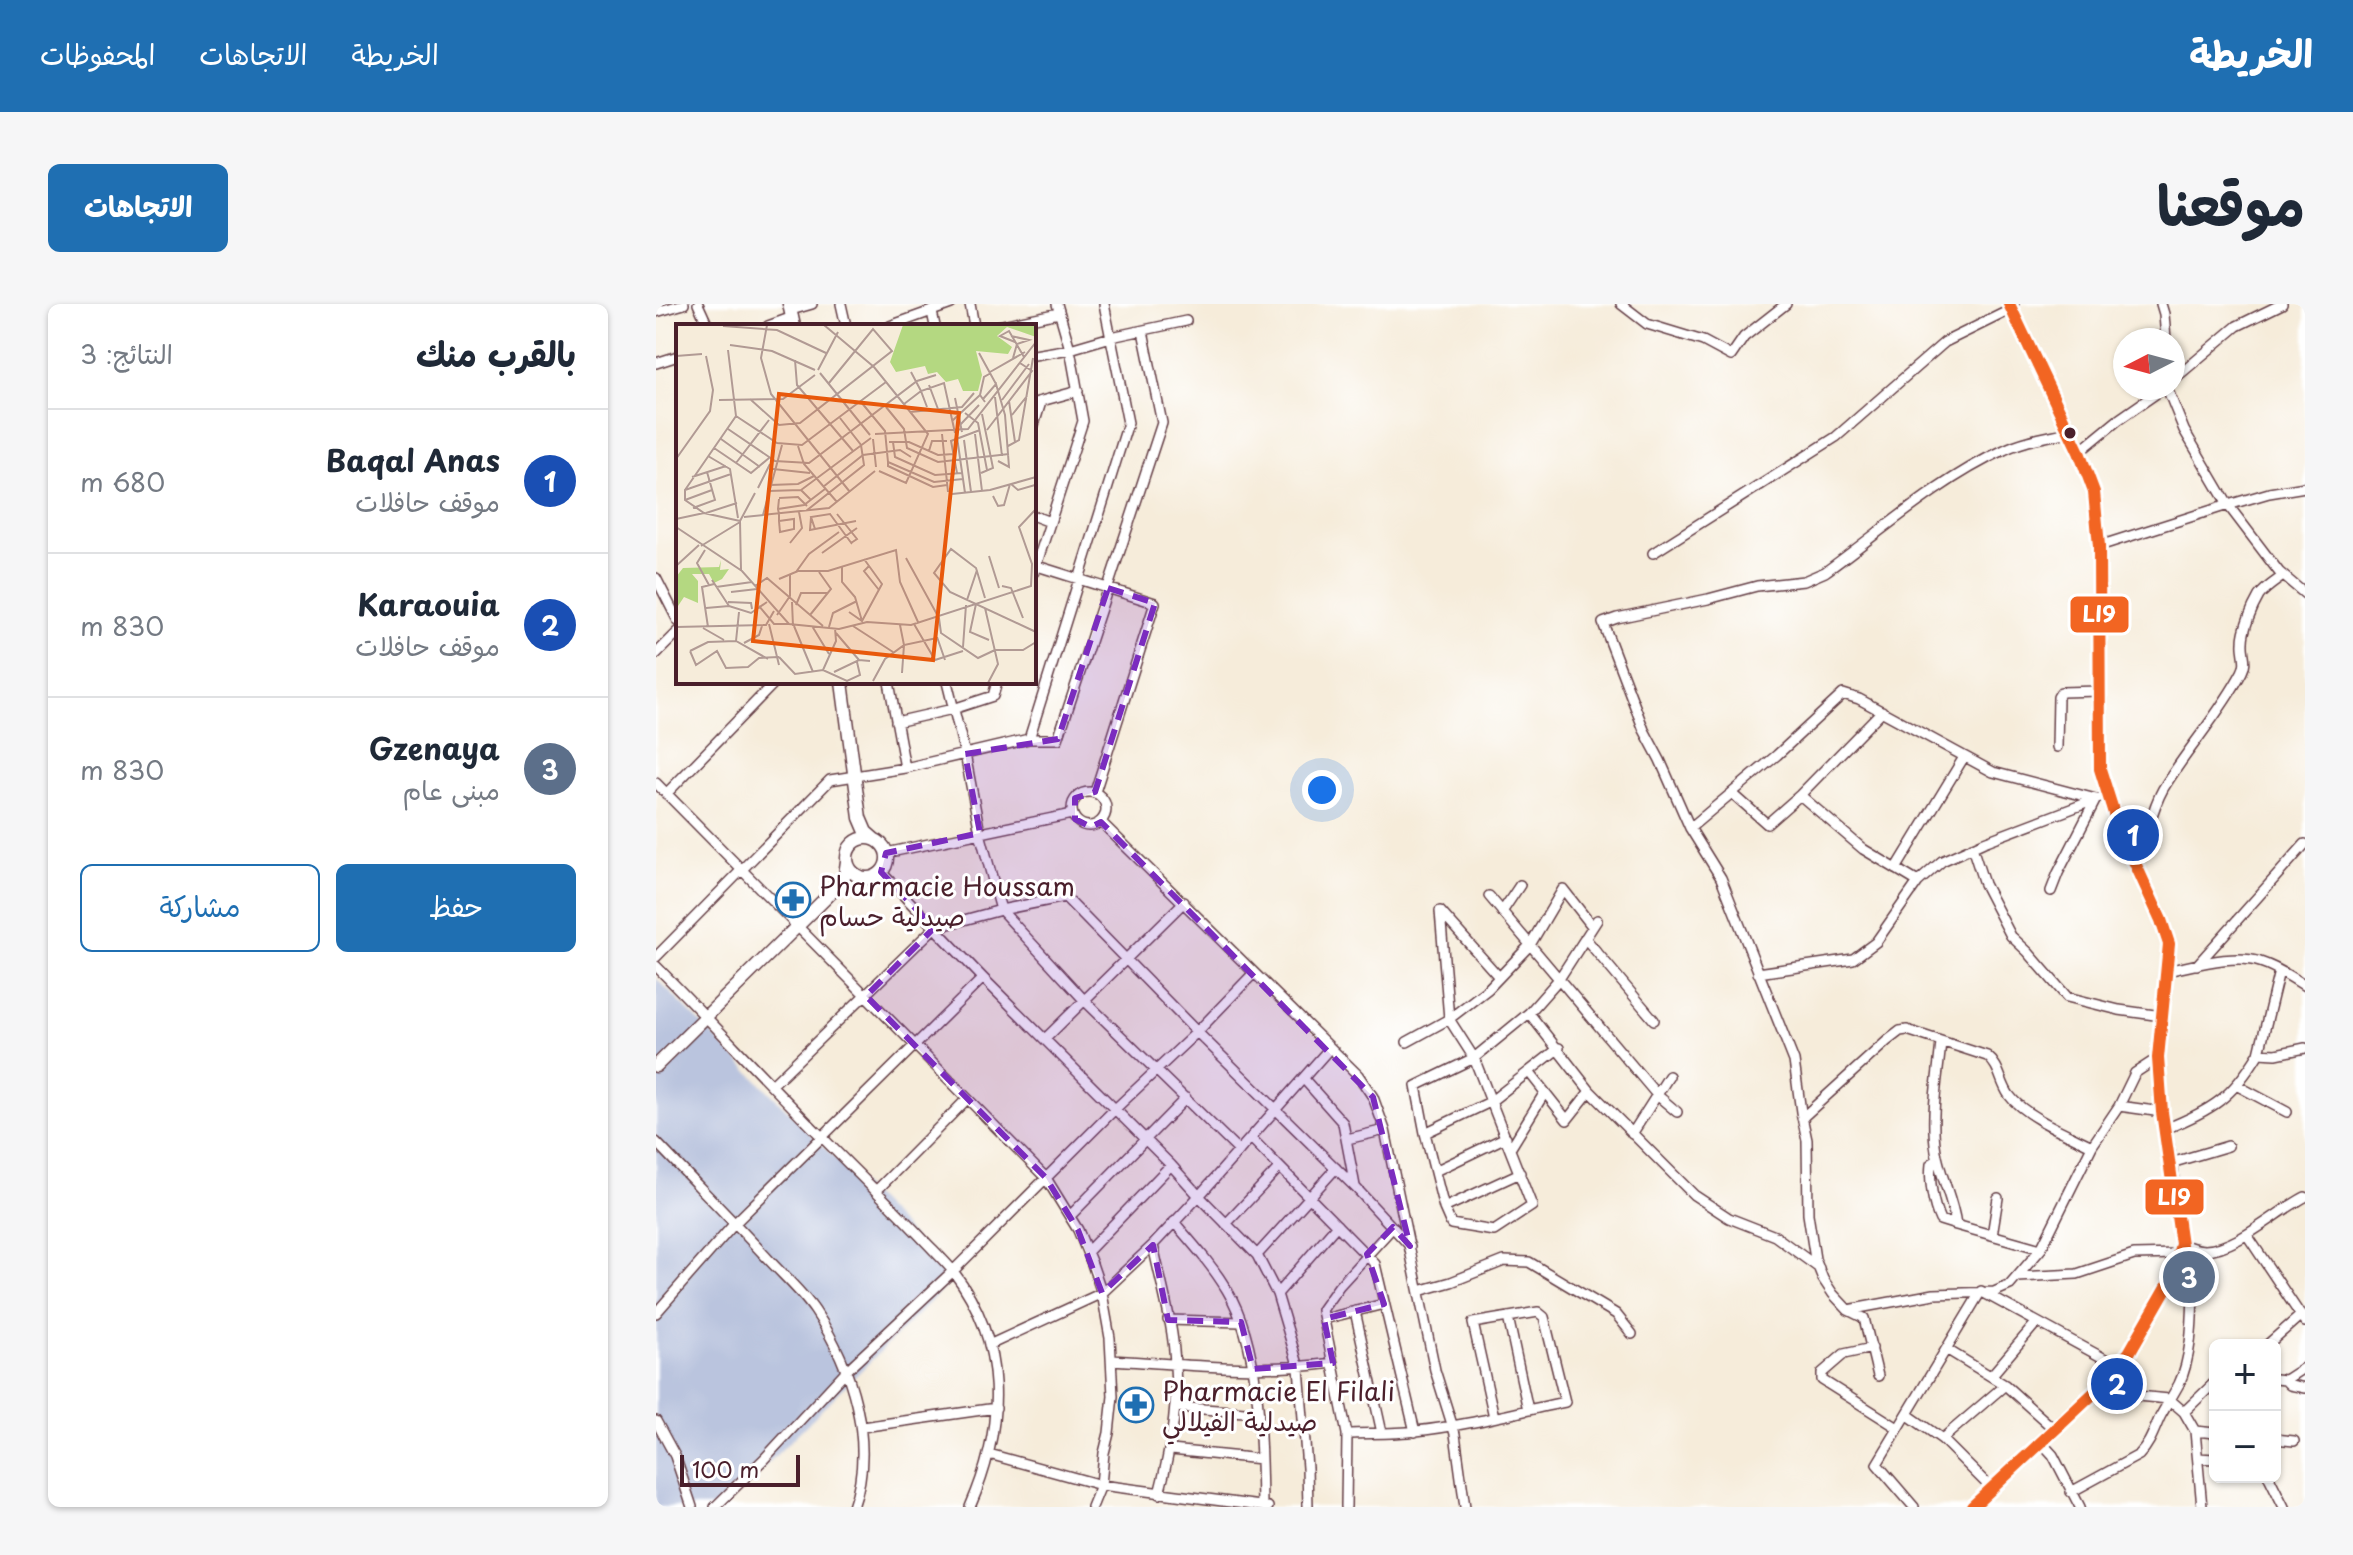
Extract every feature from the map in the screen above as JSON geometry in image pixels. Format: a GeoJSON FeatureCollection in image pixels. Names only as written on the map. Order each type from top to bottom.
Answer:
{"type":"FeatureCollection","features":[{"type":"Feature","properties":{"kind":"street"},"geometry":{"type":"LineString","coordinates":[[656,312],[684,304]]}},
{"type":"Feature","properties":{"kind":"street"},"geometry":{"type":"LineString","coordinates":[[698,304],[707,324]]}},
{"type":"Feature","properties":{"kind":"street"},"geometry":{"type":"LineString","coordinates":[[772,324],[812,304]]}},
{"type":"Feature","properties":{"kind":"street"},"geometry":{"type":"LineString","coordinates":[[841,304],[846,324]]}},
{"type":"Feature","properties":{"kind":"street"},"geometry":{"type":"LineString","coordinates":[[896,324],[951,304]]}},
{"type":"Feature","properties":{"kind":"street"},"geometry":{"type":"LineString","coordinates":[[970,304],[974,324]]}},
{"type":"Feature","properties":{"kind":"street"},"geometry":{"type":"LineString","coordinates":[[1029,739],[1128,423],[1104,304]]}},
{"type":"Feature","properties":{"kind":"street"},"geometry":{"type":"LineString","coordinates":[[1621,304],[1647,324],[1703,341],[1731,356],[1744,337],[1786,304]]}},
{"type":"Feature","properties":{"kind":"street"},"geometry":{"type":"LineString","coordinates":[[2161,304],[2165,328]]}},
{"type":"Feature","properties":{"kind":"street"},"geometry":{"type":"LineString","coordinates":[[2185,370],[2237,326],[2282,304]]}},
{"type":"Feature","properties":{"kind":"street"},"geometry":{"type":"LineString","coordinates":[[1653,553],[1836,437],[1945,342],[2011,306],[2079,452],[2094,492],[2099,546],[2098,753],[2102,798],[2166,930],[2169,944],[2158,1058],[2180,1249],[2172,1278],[2140,1335],[2118,1366],[2095,1392],[1972,1507]]}},
{"type":"Feature","properties":{"kind":"street"},"geometry":{"type":"LineString","coordinates":[[1004,324],[1058,309],[1070,349],[1083,421],[1036,564]]}},
{"type":"Feature","properties":{"kind":"street"},"geometry":{"type":"LineString","coordinates":[[932,312],[935,324]]}},
{"type":"Feature","properties":{"kind":"street"},"geometry":{"type":"LineString","coordinates":[[1036,355],[1186,321]]}},
{"type":"Feature","properties":{"kind":"street"},"geometry":{"type":"LineString","coordinates":[[656,957],[830,780],[905,768],[1029,739],[1058,739],[1162,423],[1143,331]]}},
{"type":"Feature","properties":{"kind":"street"},"geometry":{"type":"LineString","coordinates":[[656,363],[676,357]]}},
{"type":"Feature","properties":{"kind":"street"},"geometry":{"type":"LineString","coordinates":[[1037,403],[1078,391]]}},
{"type":"Feature","properties":{"kind":"street"},"geometry":{"type":"LineString","coordinates":[[2079,452],[2147,400]]}},
{"type":"Feature","properties":{"kind":"street"},"geometry":{"type":"LineString","coordinates":[[2170,400],[2184,430],[2228,505],[2283,576],[2305,594]]}},
{"type":"Feature","properties":{"kind":"street"},"geometry":{"type":"LineString","coordinates":[[1878,1376],[1864,1318],[1848,1310],[1828,1286],[1813,1250],[1807,1140],[1794,1061],[1721,878],[1690,828],[1644,730],[1603,623],[1757,586],[1814,578],[1940,488],[2002,451],[2020,443],[2069,432]]}},
{"type":"Feature","properties":{"kind":"street"},"geometry":{"type":"LineString","coordinates":[[2099,546],[2269,493],[2305,487]]}},
{"type":"Feature","properties":{"kind":"street"},"geometry":{"type":"LineString","coordinates":[[1036,517],[1050,522]]}},
{"type":"Feature","properties":{"kind":"street"},"geometry":{"type":"LineString","coordinates":[[1036,567],[1155,603],[1095,792]]}},
{"type":"Feature","properties":{"kind":"street"},"geometry":{"type":"LineString","coordinates":[[2135,864],[2162,792],[2230,694],[2243,670],[2246,661],[2243,638],[2260,596],[2283,576]]}},
{"type":"Feature","properties":{"kind":"street"},"geometry":{"type":"LineString","coordinates":[[656,578],[676,617]]}},
{"type":"Feature","properties":{"kind":"street"},"geometry":{"type":"LineString","coordinates":[[656,638],[660,650],[676,634]]}},
{"type":"Feature","properties":{"kind":"street"},"geometry":{"type":"LineString","coordinates":[[666,794],[773,684]]}},
{"type":"Feature","properties":{"kind":"street"},"geometry":{"type":"LineString","coordinates":[[656,1066],[840,884],[845,875],[848,851],[858,833],[860,818],[842,684]]}},
{"type":"Feature","properties":{"kind":"street"},"geometry":{"type":"LineString","coordinates":[[889,684],[905,768]]}},
{"type":"Feature","properties":{"kind":"street"},"geometry":{"type":"LineString","coordinates":[[947,684],[980,833],[1001,910],[1084,1000],[1239,1151]]}},
{"type":"Feature","properties":{"kind":"street"},"geometry":{"type":"LineString","coordinates":[[896,722],[993,696],[996,684]]}},
{"type":"Feature","properties":{"kind":"street"},"geometry":{"type":"LineString","coordinates":[[2057,747],[2058,697],[2061,692],[2100,691]]}},
{"type":"Feature","properties":{"kind":"street"},"geometry":{"type":"LineString","coordinates":[[1690,828],[1777,755],[1843,694],[1859,699],[2007,777],[2102,798]]}},
{"type":"Feature","properties":{"kind":"street"},"geometry":{"type":"LineString","coordinates":[[1732,793],[1767,824],[1800,795],[1882,711]]}},
{"type":"Feature","properties":{"kind":"street"},"geometry":{"type":"LineString","coordinates":[[1896,869],[1964,757]]}},
{"type":"Feature","properties":{"kind":"street"},"geometry":{"type":"LineString","coordinates":[[656,783],[1046,1178],[1070,1216],[1102,1293],[1113,1360],[1109,1433],[1101,1485],[1092,1507]]}},
{"type":"Feature","properties":{"kind":"street"},"geometry":{"type":"LineString","coordinates":[[1095,792],[1106,805],[1106,811],[1101,822],[1091,827],[1085,826],[1072,814],[1073,803],[1079,795],[1095,792]]}},
{"type":"Feature","properties":{"kind":"street"},"geometry":{"type":"LineString","coordinates":[[1800,795],[1863,849],[1918,882]]}},
{"type":"Feature","properties":{"kind":"street"},"geometry":{"type":"LineString","coordinates":[[1758,973],[1853,959],[1876,942],[1918,882],[1942,861],[2102,798]]}},
{"type":"Feature","properties":{"kind":"street"},"geometry":{"type":"LineString","coordinates":[[2051,891],[2058,873],[2102,798]]}},
{"type":"Feature","properties":{"kind":"street"},"geometry":{"type":"LineString","coordinates":[[886,853],[1072,814]]}},
{"type":"Feature","properties":{"kind":"street"},"geometry":{"type":"LineString","coordinates":[[840,884],[870,878],[885,866],[886,853],[880,842],[864,828],[860,818]]}},
{"type":"Feature","properties":{"kind":"street"},"geometry":{"type":"LineString","coordinates":[[1101,822],[1358,1075],[1373,1097],[1385,1130],[1440,1392],[1452,1426],[1465,1507]]}},
{"type":"Feature","properties":{"kind":"street"},"geometry":{"type":"LineString","coordinates":[[853,843],[863,838],[874,839]]}},
{"type":"Feature","properties":{"kind":"street"},"geometry":{"type":"LineString","coordinates":[[2197,965],[2305,844]]}},
{"type":"Feature","properties":{"kind":"street"},"geometry":{"type":"LineString","coordinates":[[1972,847],[1984,884],[2011,936],[2067,997],[2119,1010],[2162,1016]]}},
{"type":"Feature","properties":{"kind":"street"},"geometry":{"type":"LineString","coordinates":[[847,861],[852,872],[863,878]]}},
{"type":"Feature","properties":{"kind":"street"},"geometry":{"type":"LineString","coordinates":[[881,872],[1257,1255],[1277,1294],[1299,1368],[1308,1507]]}},
{"type":"Feature","properties":{"kind":"street"},"geometry":{"type":"LineString","coordinates":[[1502,912],[1520,885]]}},
{"type":"Feature","properties":{"kind":"street"},"geometry":{"type":"LineString","coordinates":[[1407,1042],[1449,1019],[1488,989],[1530,945],[1563,889],[1594,923],[1559,979],[1529,1013],[1474,1058],[1416,1086],[1444,1208],[1451,1224],[1494,1231],[1532,1206],[1474,1058],[1449,1019],[1440,911],[1499,977]]}},
{"type":"Feature","properties":{"kind":"street"},"geometry":{"type":"LineString","coordinates":[[1489,896],[1657,1095],[1677,1112]]}},
{"type":"Feature","properties":{"kind":"street"},"geometry":{"type":"LineString","coordinates":[[772,1085],[934,928],[1065,897],[1410,1246]]}},
{"type":"Feature","properties":{"kind":"street"},"geometry":{"type":"LineString","coordinates":[[1045,1039],[1184,902]]}},
{"type":"Feature","properties":{"kind":"street"},"geometry":{"type":"LineString","coordinates":[[1585,938],[1654,1020]]}},
{"type":"Feature","properties":{"kind":"street"},"geometry":{"type":"LineString","coordinates":[[2166,971],[2237,959],[2250,960],[2279,971],[2305,986]]}},
{"type":"Feature","properties":{"kind":"street"},"geometry":{"type":"LineString","coordinates":[[656,966],[953,1271],[980,1318],[995,1369],[997,1389],[989,1454],[970,1507]]}},
{"type":"Feature","properties":{"kind":"street"},"geometry":{"type":"LineString","coordinates":[[2165,1129],[2202,1114],[2218,1104],[2236,1085],[2259,1053],[2279,971]]}},
{"type":"Feature","properties":{"kind":"street"},"geometry":{"type":"LineString","coordinates":[[715,1507],[846,1371],[953,1271],[1254,973]]}},
{"type":"Feature","properties":{"kind":"street"},"geometry":{"type":"LineString","coordinates":[[656,1313],[735,1223],[983,978]]}},
{"type":"Feature","properties":{"kind":"street"},"geometry":{"type":"LineString","coordinates":[[1529,1013],[1590,1091],[1705,1204],[1729,1218],[1775,1236],[1819,1268]]}},
{"type":"Feature","properties":{"kind":"street"},"geometry":{"type":"LineString","coordinates":[[1802,1118],[1900,1031],[1907,1030],[1987,1056],[1995,1063],[2007,1093],[2016,1104],[2092,1146]]}},
{"type":"Feature","properties":{"kind":"street"},"geometry":{"type":"LineString","coordinates":[[1941,1042],[1934,1129],[1938,1160],[1949,1190],[1956,1225]]}},
{"type":"Feature","properties":{"kind":"street"},"geometry":{"type":"LineString","coordinates":[[1425,1133],[1491,1101],[1559,1048]]}},
{"type":"Feature","properties":{"kind":"street"},"geometry":{"type":"LineString","coordinates":[[2259,1053],[2276,1054],[2305,1048]]}},
{"type":"Feature","properties":{"kind":"street"},"geometry":{"type":"LineString","coordinates":[[989,1345],[1102,1293],[1199,1196],[1329,1049]]}},
{"type":"Feature","properties":{"kind":"street"},"geometry":{"type":"LineString","coordinates":[[1848,1310],[1934,1294],[1994,1292],[2018,1277],[2041,1249],[2092,1146],[2119,1106],[2135,1073],[2158,1058]]}},
{"type":"Feature","properties":{"kind":"street"},"geometry":{"type":"LineString","coordinates":[[1529,1072],[1567,1120],[1590,1091]]}},
{"type":"Feature","properties":{"kind":"street"},"geometry":{"type":"LineString","coordinates":[[1632,1134],[1669,1076]]}},
{"type":"Feature","properties":{"kind":"street"},"geometry":{"type":"LineString","coordinates":[[1303,1078],[1343,1123],[1356,1188]]}},
{"type":"Feature","properties":{"kind":"street"},"geometry":{"type":"LineString","coordinates":[[2236,1085],[2287,1112]]}},
{"type":"Feature","properties":{"kind":"street"},"geometry":{"type":"LineString","coordinates":[[1510,1149],[1545,1092]]}},
{"type":"Feature","properties":{"kind":"street"},"geometry":{"type":"LineString","coordinates":[[1070,1216],[1186,1098]]}},
{"type":"Feature","properties":{"kind":"street"},"geometry":{"type":"LineString","coordinates":[[877,1190],[967,1099]]}},
{"type":"Feature","properties":{"kind":"street"},"geometry":{"type":"LineString","coordinates":[[2119,1106],[2162,1112]]}},
{"type":"Feature","properties":{"kind":"street"},"geometry":{"type":"LineString","coordinates":[[1347,1139],[1385,1130]]}},
{"type":"Feature","properties":{"kind":"street"},"geometry":{"type":"LineString","coordinates":[[1435,1171],[1506,1137]]}},
{"type":"Feature","properties":{"kind":"street"},"geometry":{"type":"LineString","coordinates":[[1251,1138],[1375,1264],[1415,1432]]}},
{"type":"Feature","properties":{"kind":"street"},"geometry":{"type":"LineString","coordinates":[[656,1142],[814,1309],[846,1371],[862,1427],[861,1486],[853,1507]]}},
{"type":"Feature","properties":{"kind":"street"},"geometry":{"type":"LineString","coordinates":[[2171,1163],[2228,1146]]}},
{"type":"Feature","properties":{"kind":"street"},"geometry":{"type":"LineString","coordinates":[[1938,1160],[1931,1164],[1930,1170],[1940,1220],[2041,1249]]}},
{"type":"Feature","properties":{"kind":"street"},"geometry":{"type":"LineString","coordinates":[[1087,1252],[1171,1165]]}},
{"type":"Feature","properties":{"kind":"street"},"geometry":{"type":"LineString","coordinates":[[1226,1224],[1279,1168]]}},
{"type":"Feature","properties":{"kind":"street"},"geometry":{"type":"LineString","coordinates":[[1257,1255],[1336,1168]]}},
{"type":"Feature","properties":{"kind":"street"},"geometry":{"type":"LineString","coordinates":[[1444,1208],[1520,1173]]}},
{"type":"Feature","properties":{"kind":"street"},"geometry":{"type":"LineString","coordinates":[[2018,1277],[2077,1274],[2134,1255],[2224,1246],[2247,1235],[2305,1197]]}},
{"type":"Feature","properties":{"kind":"street"},"geometry":{"type":"LineString","coordinates":[[1992,1235],[1998,1198]]}},
{"type":"Feature","properties":{"kind":"street"},"geometry":{"type":"LineString","coordinates":[[989,1454],[1101,1485],[1265,1507],[1259,1413],[1253,1369],[1241,1322],[1229,1292],[1207,1260],[1174,1222]]}},
{"type":"Feature","properties":{"kind":"street"},"geometry":{"type":"LineString","coordinates":[[1277,1294],[1337,1225]]}},
{"type":"Feature","properties":{"kind":"street"},"geometry":{"type":"LineString","coordinates":[[1346,1507],[1347,1434],[1322,1310],[1339,1286],[1393,1227]]}},
{"type":"Feature","properties":{"kind":"street"},"geometry":{"type":"LineString","coordinates":[[2247,1235],[2303,1318],[2275,1339]]}},
{"type":"Feature","properties":{"kind":"street"},"geometry":{"type":"LineString","coordinates":[[1153,1245],[1175,1364],[1171,1450],[1159,1494]]}},
{"type":"Feature","properties":{"kind":"street"},"geometry":{"type":"LineString","coordinates":[[2071,1492],[2147,1448],[2179,1384],[2189,1350],[2193,1292],[2203,1250]]}},
{"type":"Feature","properties":{"kind":"street"},"geometry":{"type":"LineString","coordinates":[[1419,1291],[1504,1261],[1529,1262],[1616,1314],[1632,1334]]}},
{"type":"Feature","properties":{"kind":"street"},"geometry":{"type":"LineString","coordinates":[[2172,1278],[2193,1292]]}},
{"type":"Feature","properties":{"kind":"street"},"geometry":{"type":"LineString","coordinates":[[1981,1291],[2118,1366]]}},
{"type":"Feature","properties":{"kind":"street"},"geometry":{"type":"LineString","coordinates":[[1914,1507],[1877,1464],[1981,1291]]}},
{"type":"Feature","properties":{"kind":"street"},"geometry":{"type":"LineString","coordinates":[[1324,1319],[1384,1304]]}},
{"type":"Feature","properties":{"kind":"street"},"geometry":{"type":"LineString","coordinates":[[1355,1311],[1382,1433]]}},
{"type":"Feature","properties":{"kind":"street"},"geometry":{"type":"LineString","coordinates":[[1347,1434],[1415,1432],[1452,1426],[1565,1402],[1544,1317],[1538,1312],[1473,1323],[1494,1417]]}},
{"type":"Feature","properties":{"kind":"street"},"geometry":{"type":"LineString","coordinates":[[1508,1317],[1528,1410]]}},
{"type":"Feature","properties":{"kind":"street"},"geometry":{"type":"LineString","coordinates":[[1168,1320],[1241,1322]]}},
{"type":"Feature","properties":{"kind":"street"},"geometry":{"type":"LineString","coordinates":[[1991,1376],[2037,1322]]}},
{"type":"Feature","properties":{"kind":"street"},"geometry":{"type":"LineString","coordinates":[[1872,1348],[1841,1356],[1822,1373],[1822,1380],[1898,1428]]}},
{"type":"Feature","properties":{"kind":"street"},"geometry":{"type":"LineString","coordinates":[[1946,1349],[2005,1385],[2055,1430]]}},
{"type":"Feature","properties":{"kind":"street"},"geometry":{"type":"LineString","coordinates":[[1113,1360],[1253,1369],[1299,1368],[1333,1363]]}},
{"type":"Feature","properties":{"kind":"street"},"geometry":{"type":"LineString","coordinates":[[2281,1379],[2305,1367]]}},
{"type":"Feature","properties":{"kind":"street"},"geometry":{"type":"LineString","coordinates":[[2281,1380],[2305,1388]]}},
{"type":"Feature","properties":{"kind":"street"},"geometry":{"type":"LineString","coordinates":[[1942,1439],[2005,1385]]}},
{"type":"Feature","properties":{"kind":"street"},"geometry":{"type":"LineString","coordinates":[[2184,1412],[2209,1388]]}},
{"type":"Feature","properties":{"kind":"street"},"geometry":{"type":"LineString","coordinates":[[2095,1392],[2169,1399],[2184,1412],[2195,1431],[2202,1507]]}},
{"type":"Feature","properties":{"kind":"street"},"geometry":{"type":"LineString","coordinates":[[1175,1407],[1259,1413]]}},
{"type":"Feature","properties":{"kind":"street"},"geometry":{"type":"LineString","coordinates":[[862,1427],[996,1408]]}},
{"type":"Feature","properties":{"kind":"street"},"geometry":{"type":"LineString","coordinates":[[1908,1415],[1942,1439],[1992,1489]]}},
{"type":"Feature","properties":{"kind":"street"},"geometry":{"type":"LineString","coordinates":[[656,1421],[675,1456],[692,1507]]}},
{"type":"Feature","properties":{"kind":"street"},"geometry":{"type":"LineString","coordinates":[[2195,1431],[2209,1432]]}},
{"type":"Feature","properties":{"kind":"street"},"geometry":{"type":"LineString","coordinates":[[2281,1440],[2294,1441]]}},
{"type":"Feature","properties":{"kind":"street"},"geometry":{"type":"LineString","coordinates":[[2042,1443],[2053,1455],[2080,1507]]}},
{"type":"Feature","properties":{"kind":"street"},"geometry":{"type":"LineString","coordinates":[[1171,1450],[1261,1459]]}},
{"type":"Feature","properties":{"kind":"street"},"geometry":{"type":"LineString","coordinates":[[2198,1458],[2209,1459]]}},
{"type":"Feature","properties":{"kind":"street"},"geometry":{"type":"LineString","coordinates":[[2272,1483],[2284,1507]]}},
{"type":"Feature","properties":{"kind":"highlighted area"},"geometry":{"type":"Polygon","coordinates":[[[1108,588],[1155,603],[1095,792],[1075,798],[1075,819],[1091,827],[1101,822],[1373,1097],[1410,1246],[1393,1227],[1367,1254],[1384,1304],[1324,1319],[1333,1363],[1253,1369],[1241,1322],[1168,1320],[1153,1245],[1102,1293],[1078,1230],[1046,1178],[866,996],[934,928],[881,872],[886,853],[980,833],[965,754],[1058,739],[1108,588]]]}},
{"type":"Feature","properties":{"kind":"shaded area"},"geometry":{"type":"Polygon","coordinates":[[[656,978],[954,1278],[724,1507],[656,1507],[656,978]]]}},
{"type":"Feature","properties":{"kind":"transit line","name":"LI9"},"geometry":{"type":"LineString","coordinates":[[1972,1507],[2095,1392],[2129,1353],[2172,1278],[2181,1244],[2162,1112],[2158,1058],[2169,944],[2118,826],[2100,769],[2099,546],[2094,492],[2079,452],[2009,304]]}},
{"type":"Feature","properties":{"kind":"place","name":"Baqal Anas"},"geometry":{"type":"Point","coordinates":[2133,835]}},
{"type":"Feature","properties":{"kind":"place","name":"Pharmacie Houssam صيدلية حسام"},"geometry":{"type":"Point","coordinates":[793,900]}},
{"type":"Feature","properties":{"kind":"place","name":"Gzenaya"},"geometry":{"type":"Point","coordinates":[2189,1277]}},
{"type":"Feature","properties":{"kind":"place","name":"Karaouia"},"geometry":{"type":"Point","coordinates":[2117,1384]}},
{"type":"Feature","properties":{"kind":"place","name":"Pharmacie El Filali صيدلية الفيلالي"},"geometry":{"type":"Point","coordinates":[1136,1405]}}]}
